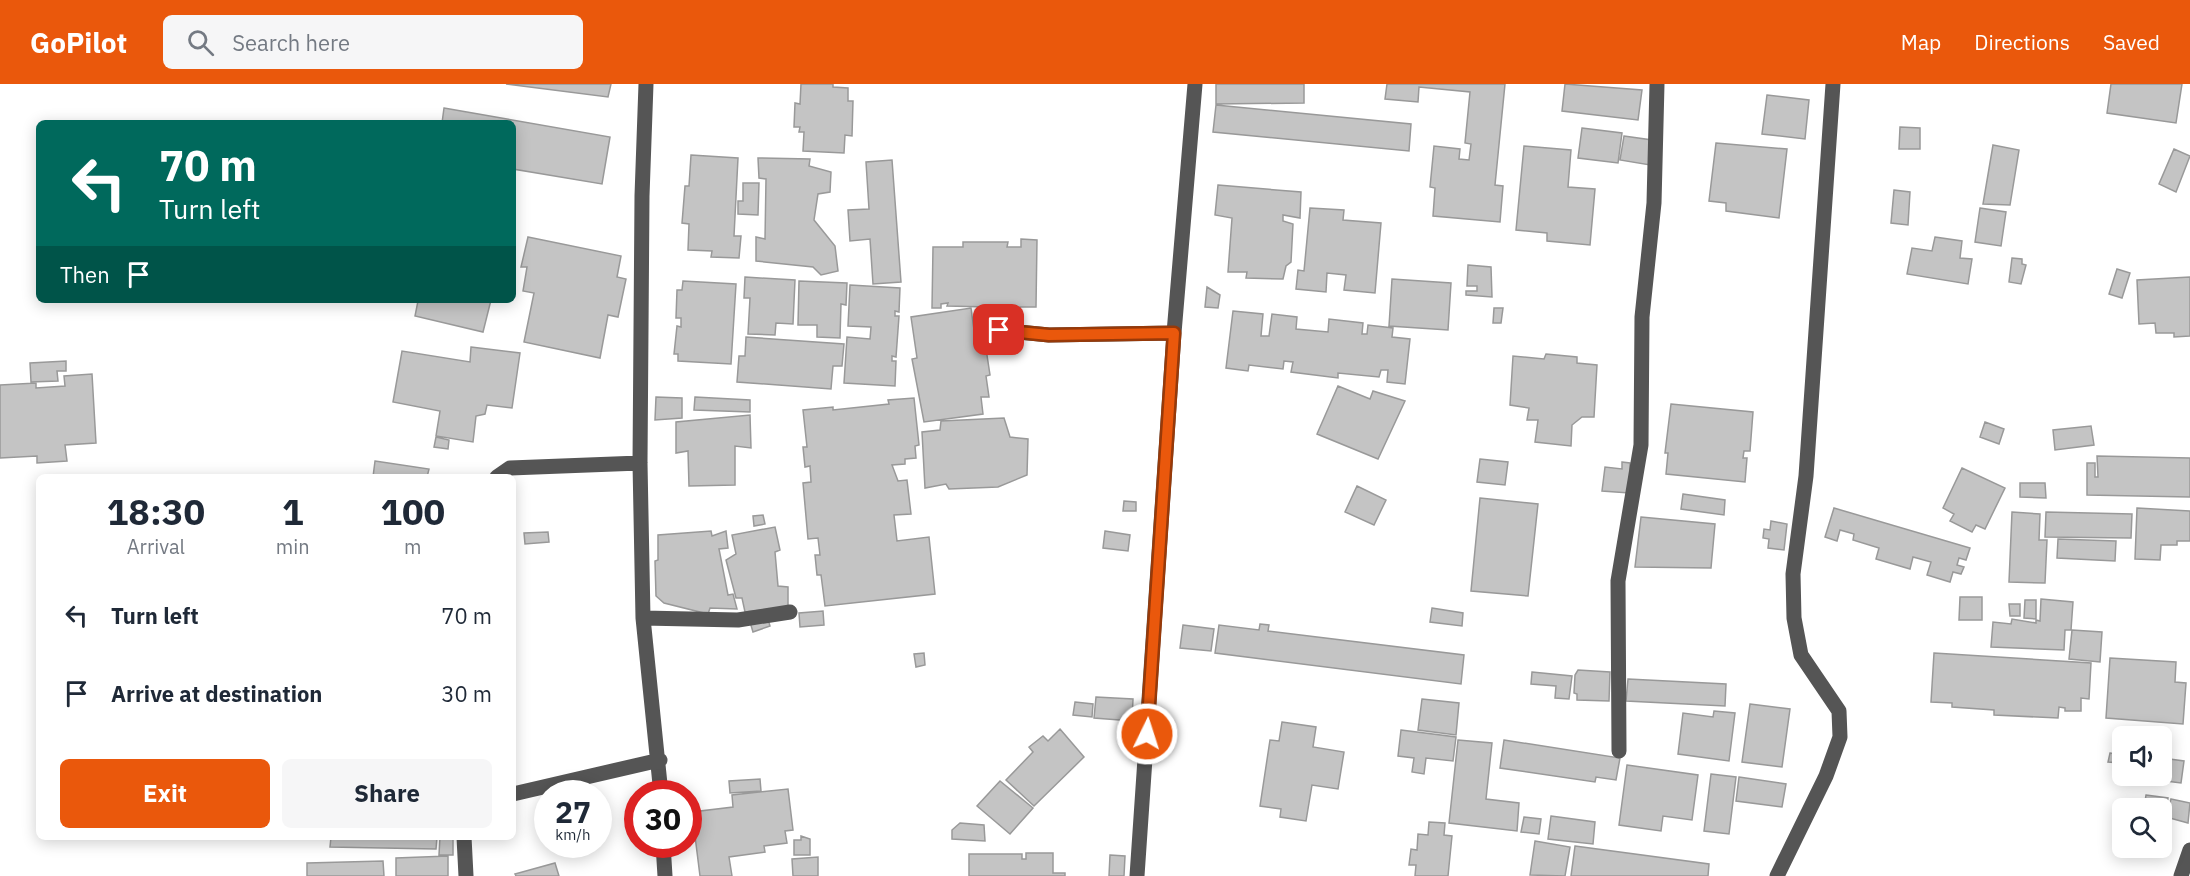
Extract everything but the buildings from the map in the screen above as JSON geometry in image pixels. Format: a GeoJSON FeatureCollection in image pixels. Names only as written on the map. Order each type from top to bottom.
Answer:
{"type":"FeatureCollection","features":[{"type":"Feature","properties":{"kind":"street"},"geometry":{"type":"LineString","coordinates":[[646,84],[642,196],[640,464],[644,618],[661,780]]}},
{"type":"Feature","properties":{"kind":"street"},"geometry":{"type":"LineString","coordinates":[[1137,876],[1174,333],[1195,84]]}},
{"type":"Feature","properties":{"kind":"street"},"geometry":{"type":"LineString","coordinates":[[1619,751],[1618,581],[1641,445],[1642,317],[1654,203],[1657,84]]}},
{"type":"Feature","properties":{"kind":"street"},"geometry":{"type":"LineString","coordinates":[[1778,876],[1826,776],[1840,737],[1839,711],[1801,655],[1794,618],[1793,574],[1806,476],[1833,84]]}},
{"type":"Feature","properties":{"kind":"street"},"geometry":{"type":"LineString","coordinates":[[999,330],[1049,335],[1174,333]]}},
{"type":"Feature","properties":{"kind":"street"},"geometry":{"type":"LineString","coordinates":[[501,474],[510,468],[640,464]]}},
{"type":"Feature","properties":{"kind":"street"},"geometry":{"type":"LineString","coordinates":[[644,618],[738,620],[790,612]]}},
{"type":"Feature","properties":{"kind":"street"},"geometry":{"type":"LineString","coordinates":[[516,793],[660,760]]}},
{"type":"Feature","properties":{"kind":"street"},"geometry":{"type":"LineString","coordinates":[[464,840],[466,876]]}},
{"type":"Feature","properties":{"kind":"street"},"geometry":{"type":"LineString","coordinates":[[2181,876],[2190,850]]}},
{"type":"Feature","properties":{"kind":"street"},"geometry":{"type":"LineString","coordinates":[[664,858],[665,876]]}},
{"type":"Feature","properties":{"kind":"route"},"geometry":{"type":"LineString","coordinates":[[999,330],[1049,335],[1174,333],[1147,734]]}}]}
